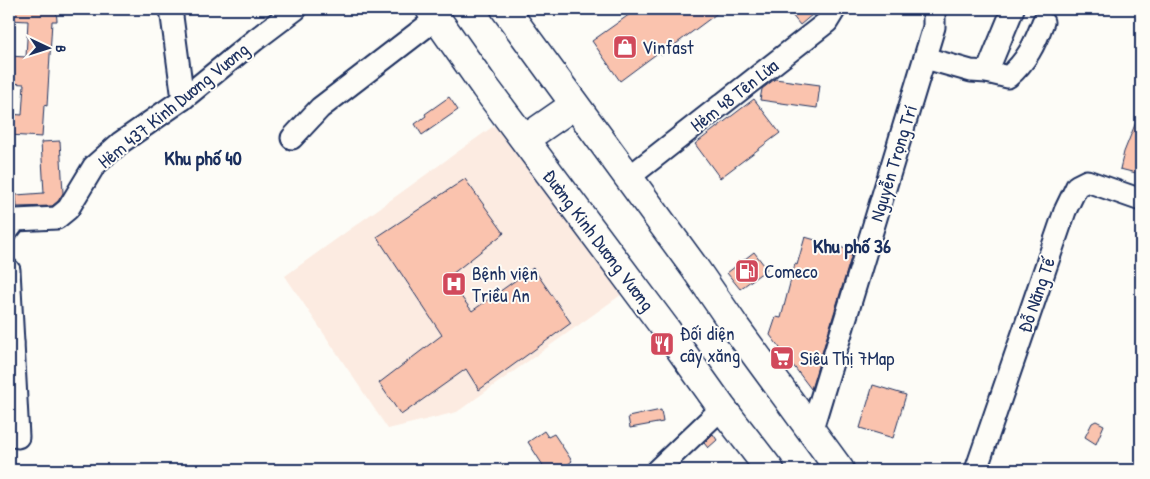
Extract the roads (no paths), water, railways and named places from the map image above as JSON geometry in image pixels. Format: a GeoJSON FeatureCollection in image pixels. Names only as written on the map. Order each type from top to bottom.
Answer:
{"type":"FeatureCollection","features":[{"type":"Feature","properties":{"kind":"main road","name":"Đường Kinh Dương Vương"},"geometry":{"type":"LineString","coordinates":[[486,9],[569,108]]}},
{"type":"Feature","properties":{"kind":"main road","name":"Đường Kinh Dương Vương"},"geometry":{"type":"LineString","coordinates":[[505,9],[569,108],[623,183],[806,456]]}},
{"type":"Feature","properties":{"kind":"main road","name":"Đường Kinh Dương Vương"},"geometry":{"type":"LineString","coordinates":[[439,12],[532,134],[666,297],[732,394],[806,456],[840,470]]}},
{"type":"Feature","properties":{"kind":"main road"},"geometry":{"type":"LineString","coordinates":[[532,134],[569,108]]}},
{"type":"Feature","properties":{"kind":"main road","name":"Đường Kinh Dương Vương"},"geometry":{"type":"LineString","coordinates":[[532,134],[665,328],[722,408],[770,470]]}},
{"type":"Feature","properties":{"kind":"street"},"geometry":{"type":"LineString","coordinates":[[171,9],[183,99]]}},
{"type":"Feature","properties":{"kind":"street","name":"Hẻm 437 Kinh Dương Vương"},"geometry":{"type":"LineString","coordinates":[[9,229],[16,220],[57,218],[68,209],[94,166],[120,143],[183,99],[296,9]]}},
{"type":"Feature","properties":{"kind":"street","name":"Hẻm 48 Tên Lửa"},"geometry":{"type":"LineString","coordinates":[[623,183],[827,22],[836,9]]}},
{"type":"Feature","properties":{"kind":"street","name":"Nguyễn Trọng Trí"},"geometry":{"type":"LineString","coordinates":[[806,456],[934,27],[934,9]]}},
{"type":"Feature","properties":{"kind":"street"},"geometry":{"type":"LineString","coordinates":[[987,72],[1013,9]]}},
{"type":"Feature","properties":{"kind":"street"},"geometry":{"type":"LineString","coordinates":[[292,138],[320,108],[439,12]]}},
{"type":"Feature","properties":{"kind":"street"},"geometry":{"type":"LineString","coordinates":[[925,58],[971,71],[987,72],[1008,77],[1019,68],[1034,46],[1043,22]]}},
{"type":"Feature","properties":{"kind":"street","name":"Đỗ Năng Tế"},"geometry":{"type":"LineString","coordinates":[[976,470],[1065,211],[1077,186],[1087,181],[1141,200]]}},
{"type":"Feature","properties":{"kind":"street"},"geometry":{"type":"LineString","coordinates":[[9,270],[11,344],[18,437]]}},
{"type":"Feature","properties":{"kind":"street"},"geometry":{"type":"LineString","coordinates":[[657,470],[722,408]]}},
{"type":"Feature","properties":{"kind":"place","name":"Vinfast"},"geometry":{"type":"Point","coordinates":[625,47]}},
{"type":"Feature","properties":{"kind":"place","name":"Comeco"},"geometry":{"type":"Point","coordinates":[747,271]}},
{"type":"Feature","properties":{"kind":"place","name":"Bệnh viện Triều An"},"geometry":{"type":"Point","coordinates":[454,284]}},
{"type":"Feature","properties":{"kind":"place","name":"Đối diện cây xăng"},"geometry":{"type":"Point","coordinates":[662,344]}},
{"type":"Feature","properties":{"kind":"place","name":"Siêu Thị 7Map"},"geometry":{"type":"Point","coordinates":[782,358]}},
{"type":"Feature","properties":{"kind":"district","name":"Khu phố 40"},"geometry":{"type":"Point","coordinates":[203,158]}},
{"type":"Feature","properties":{"kind":"district","name":"Khu phố 36"},"geometry":{"type":"Point","coordinates":[852,246]}}]}
